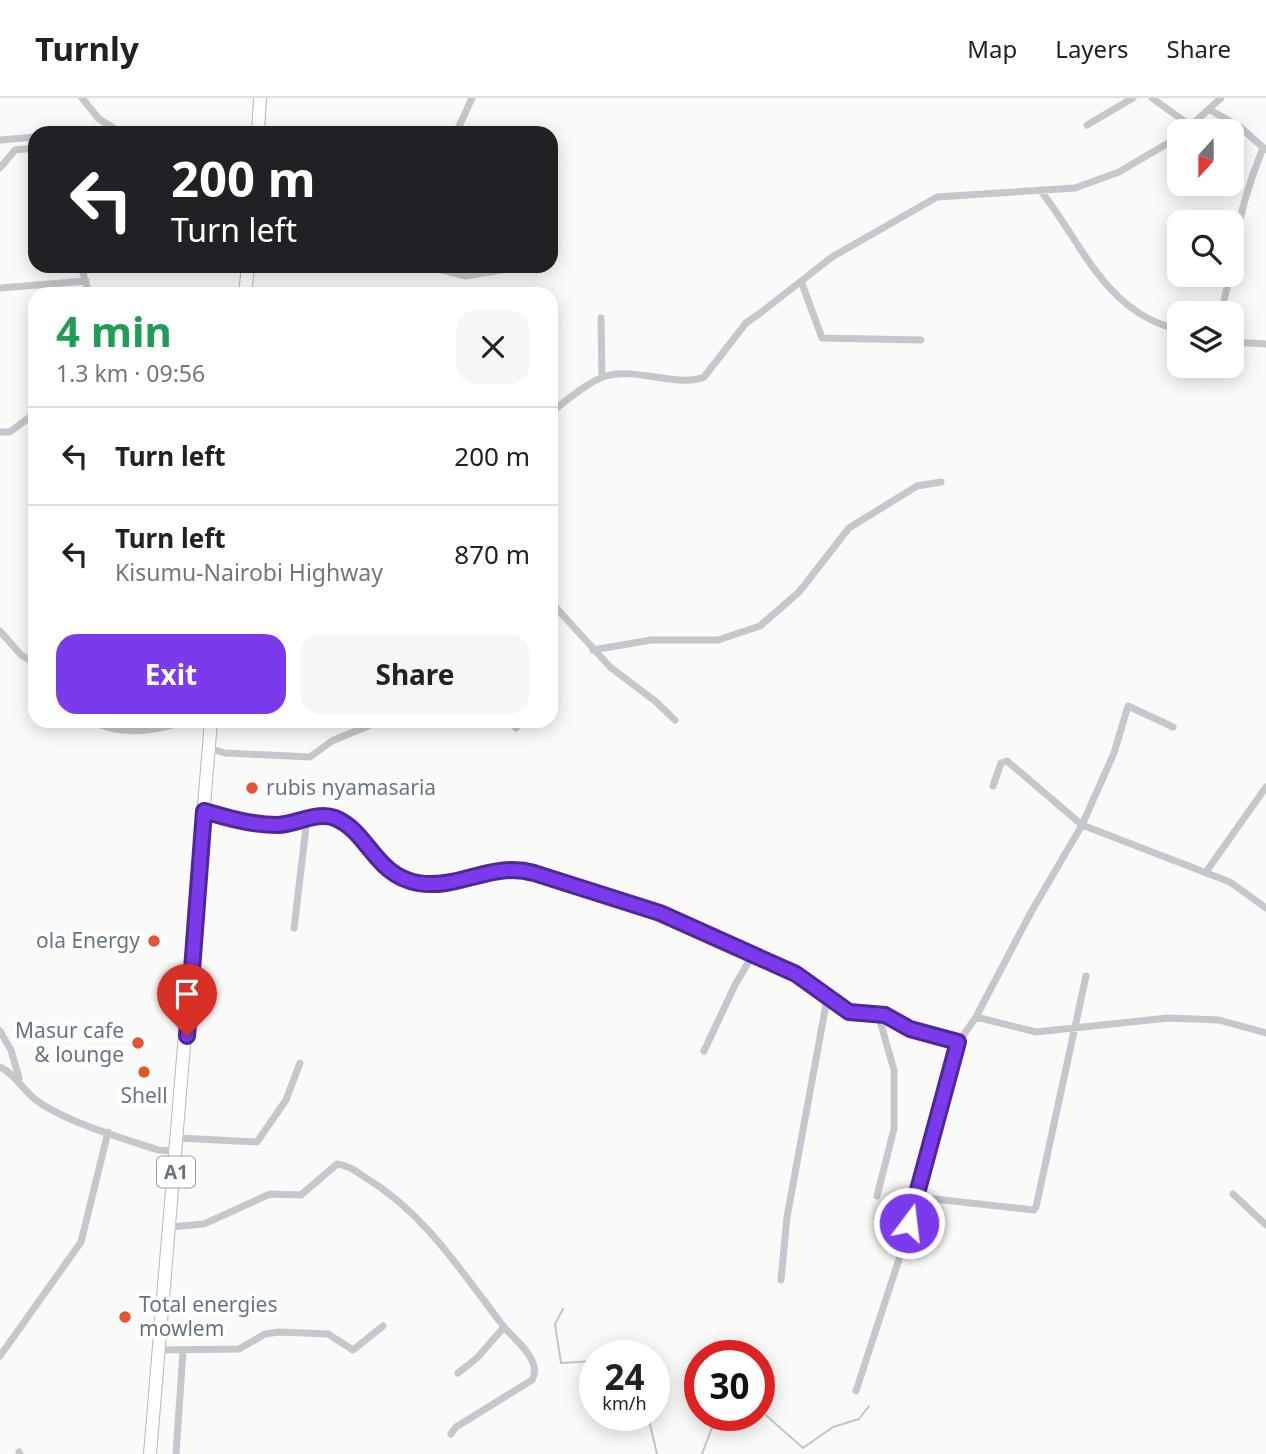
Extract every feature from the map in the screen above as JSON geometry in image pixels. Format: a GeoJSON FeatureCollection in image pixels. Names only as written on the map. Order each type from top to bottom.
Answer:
{"type":"FeatureCollection","features":[{"type":"Feature","properties":{"kind":"highway"},"geometry":{"type":"LineString","coordinates":[[259,126],[260,98]]}},
{"type":"Feature","properties":{"kind":"highway","name":"A1"},"geometry":{"type":"LineString","coordinates":[[150,1454],[178,1145],[210,728]]}},
{"type":"Feature","properties":{"kind":"street"},"geometry":{"type":"LineString","coordinates":[[82,98],[99,119],[111,126]]}},
{"type":"Feature","properties":{"kind":"street"},"geometry":{"type":"LineString","coordinates":[[459,126],[472,98]]}},
{"type":"Feature","properties":{"kind":"street"},"geometry":{"type":"LineString","coordinates":[[1087,125],[1133,98]]}},
{"type":"Feature","properties":{"kind":"street"},"geometry":{"type":"LineString","coordinates":[[1153,98],[1177,119]]}},
{"type":"Feature","properties":{"kind":"street"},"geometry":{"type":"LineString","coordinates":[[1200,119],[1220,98]]}},
{"type":"Feature","properties":{"kind":"street"},"geometry":{"type":"LineString","coordinates":[[1210,110],[1240,127],[1264,149],[1249,183],[1242,210]]}},
{"type":"Feature","properties":{"kind":"street"},"geometry":{"type":"LineString","coordinates":[[0,141],[28,138]]}},
{"type":"Feature","properties":{"kind":"street"},"geometry":{"type":"LineString","coordinates":[[558,407],[602,377],[617,374],[689,380],[704,377],[747,323],[849,246],[903,219],[937,197],[1075,188],[1100,181],[1167,143]]}},
{"type":"Feature","properties":{"kind":"street"},"geometry":{"type":"LineString","coordinates":[[0,168],[15,150],[28,149]]}},
{"type":"Feature","properties":{"kind":"street"},"geometry":{"type":"LineString","coordinates":[[1040,190],[1082,256],[1116,296],[1167,325]]}},
{"type":"Feature","properties":{"kind":"street"},"geometry":{"type":"LineString","coordinates":[[83,273],[87,287]]}},
{"type":"Feature","properties":{"kind":"street"},"geometry":{"type":"LineString","coordinates":[[454,273],[466,276],[484,273]]}},
{"type":"Feature","properties":{"kind":"street"},"geometry":{"type":"LineString","coordinates":[[38,287],[86,281]]}},
{"type":"Feature","properties":{"kind":"street"},"geometry":{"type":"LineString","coordinates":[[802,281],[822,338],[920,340]]}},
{"type":"Feature","properties":{"kind":"street"},"geometry":{"type":"LineString","coordinates":[[0,288],[28,288]]}},
{"type":"Feature","properties":{"kind":"street"},"geometry":{"type":"LineString","coordinates":[[601,318],[602,377]]}},
{"type":"Feature","properties":{"kind":"street"},"geometry":{"type":"LineString","coordinates":[[1244,343],[1266,344]]}},
{"type":"Feature","properties":{"kind":"street"},"geometry":{"type":"LineString","coordinates":[[0,432],[10,432],[28,418]]}},
{"type":"Feature","properties":{"kind":"street"},"geometry":{"type":"LineString","coordinates":[[593,650],[651,640],[719,640],[760,626],[799,592],[849,528],[917,486],[940,482]]}},
{"type":"Feature","properties":{"kind":"street"},"geometry":{"type":"LineString","coordinates":[[558,610],[593,650],[675,720]]}},
{"type":"Feature","properties":{"kind":"street"},"geometry":{"type":"LineString","coordinates":[[0,631],[28,658]]}},
{"type":"Feature","properties":{"kind":"street"},"geometry":{"type":"LineString","coordinates":[[856,1391],[916,1197],[958,1042],[976,1017],[1030,914],[1082,825],[1114,753],[1128,706],[1173,727]]}},
{"type":"Feature","properties":{"kind":"street"},"geometry":{"type":"LineString","coordinates":[[115,728],[155,728]]}},
{"type":"Feature","properties":{"kind":"street"},"geometry":{"type":"LineString","coordinates":[[209,748],[225,752],[310,757],[332,741],[363,728]]}},
{"type":"Feature","properties":{"kind":"street"},"geometry":{"type":"LineString","coordinates":[[993,786],[1001,763],[1007,761],[1082,825],[1206,872],[1247,891],[1266,908]]}},
{"type":"Feature","properties":{"kind":"street"},"geometry":{"type":"LineString","coordinates":[[1206,872],[1266,787]]}},
{"type":"Feature","properties":{"kind":"street"},"geometry":{"type":"LineString","coordinates":[[204,811],[261,824],[281,825],[326,816],[342,821],[377,860],[403,879],[435,883],[500,868],[517,868],[645,907],[796,974],[827,999],[849,1012],[878,1014],[927,1035],[958,1042]]}},
{"type":"Feature","properties":{"kind":"street"},"geometry":{"type":"LineString","coordinates":[[294,928],[300,899],[307,819]]}},
{"type":"Feature","properties":{"kind":"street"},"geometry":{"type":"LineString","coordinates":[[704,1051],[734,985],[752,956]]}},
{"type":"Feature","properties":{"kind":"street"},"geometry":{"type":"LineString","coordinates":[[916,1197],[1034,1210],[1072,1051],[1073,1029],[1086,976]]}},
{"type":"Feature","properties":{"kind":"street"},"geometry":{"type":"LineString","coordinates":[[781,1280],[787,1217],[827,999]]}},
{"type":"Feature","properties":{"kind":"street"},"geometry":{"type":"LineString","coordinates":[[877,1196],[894,1129],[894,1070],[878,1014]]}},
{"type":"Feature","properties":{"kind":"street"},"geometry":{"type":"LineString","coordinates":[[976,1017],[1036,1032],[1129,1020],[1168,1018],[1219,1020],[1266,1033]]}},
{"type":"Feature","properties":{"kind":"street"},"geometry":{"type":"LineString","coordinates":[[0,1031],[10,1050],[21,1086]]}},
{"type":"Feature","properties":{"kind":"street"},"geometry":{"type":"LineString","coordinates":[[0,1067],[12,1072],[21,1086],[40,1103],[158,1150],[178,1145],[257,1142],[286,1100],[300,1063]]}},
{"type":"Feature","properties":{"kind":"street"},"geometry":{"type":"LineString","coordinates":[[0,1356],[81,1242],[108,1132]]}},
{"type":"Feature","properties":{"kind":"street"},"geometry":{"type":"LineString","coordinates":[[171,1227],[204,1224],[270,1194],[301,1195],[341,1164],[390,1193],[414,1214],[475,1285],[504,1327],[527,1352],[534,1378],[456,1427],[451,1434]]}},
{"type":"Feature","properties":{"kind":"street"},"geometry":{"type":"LineString","coordinates":[[1233,1194],[1266,1225]]}},
{"type":"Feature","properties":{"kind":"street"},"geometry":{"type":"LineString","coordinates":[[158,1350],[239,1349],[274,1332],[328,1334],[353,1350],[383,1326]]}},
{"type":"Feature","properties":{"kind":"street"},"geometry":{"type":"LineString","coordinates":[[458,1373],[477,1358],[504,1327]]}},
{"type":"Feature","properties":{"kind":"street"},"geometry":{"type":"LineString","coordinates":[[176,1454],[183,1351]]}},
{"type":"Feature","properties":{"kind":"waterway"},"geometry":{"type":"LineString","coordinates":[[563,1309],[555,1324],[561,1363],[579,1362]]}},
{"type":"Feature","properties":{"kind":"waterway"},"geometry":{"type":"LineString","coordinates":[[775,1423],[803,1448],[833,1427],[859,1419],[869,1406]]}},
{"type":"Feature","properties":{"kind":"waterway"},"geometry":{"type":"LineString","coordinates":[[652,1431],[657,1454]]}},
{"type":"Feature","properties":{"kind":"waterway"},"geometry":{"type":"LineString","coordinates":[[702,1454],[711,1431]]}},
{"type":"Feature","properties":{"kind":"place","name":"rubis nyamasaria"},"geometry":{"type":"Point","coordinates":[252,788]}},
{"type":"Feature","properties":{"kind":"place","name":"ola Energy"},"geometry":{"type":"Point","coordinates":[154,941]}},
{"type":"Feature","properties":{"kind":"place","name":"Masur cafe & lounge"},"geometry":{"type":"Point","coordinates":[138,1043]}},
{"type":"Feature","properties":{"kind":"place","name":"Shell"},"geometry":{"type":"Point","coordinates":[144,1072]}},
{"type":"Feature","properties":{"kind":"place","name":"Total energies mowlem"},"geometry":{"type":"Point","coordinates":[125,1317]}},
{"type":"Feature","properties":{"kind":"route"},"geometry":{"type":"LineString","coordinates":[[187,1036],[198,862],[204,811],[246,822],[281,825],[319,816],[334,817],[354,832],[389,871],[403,879],[435,883],[500,868],[517,868],[660,913],[703,935],[796,974],[849,1012],[885,1015],[910,1029],[958,1042],[909,1223]]}}]}
